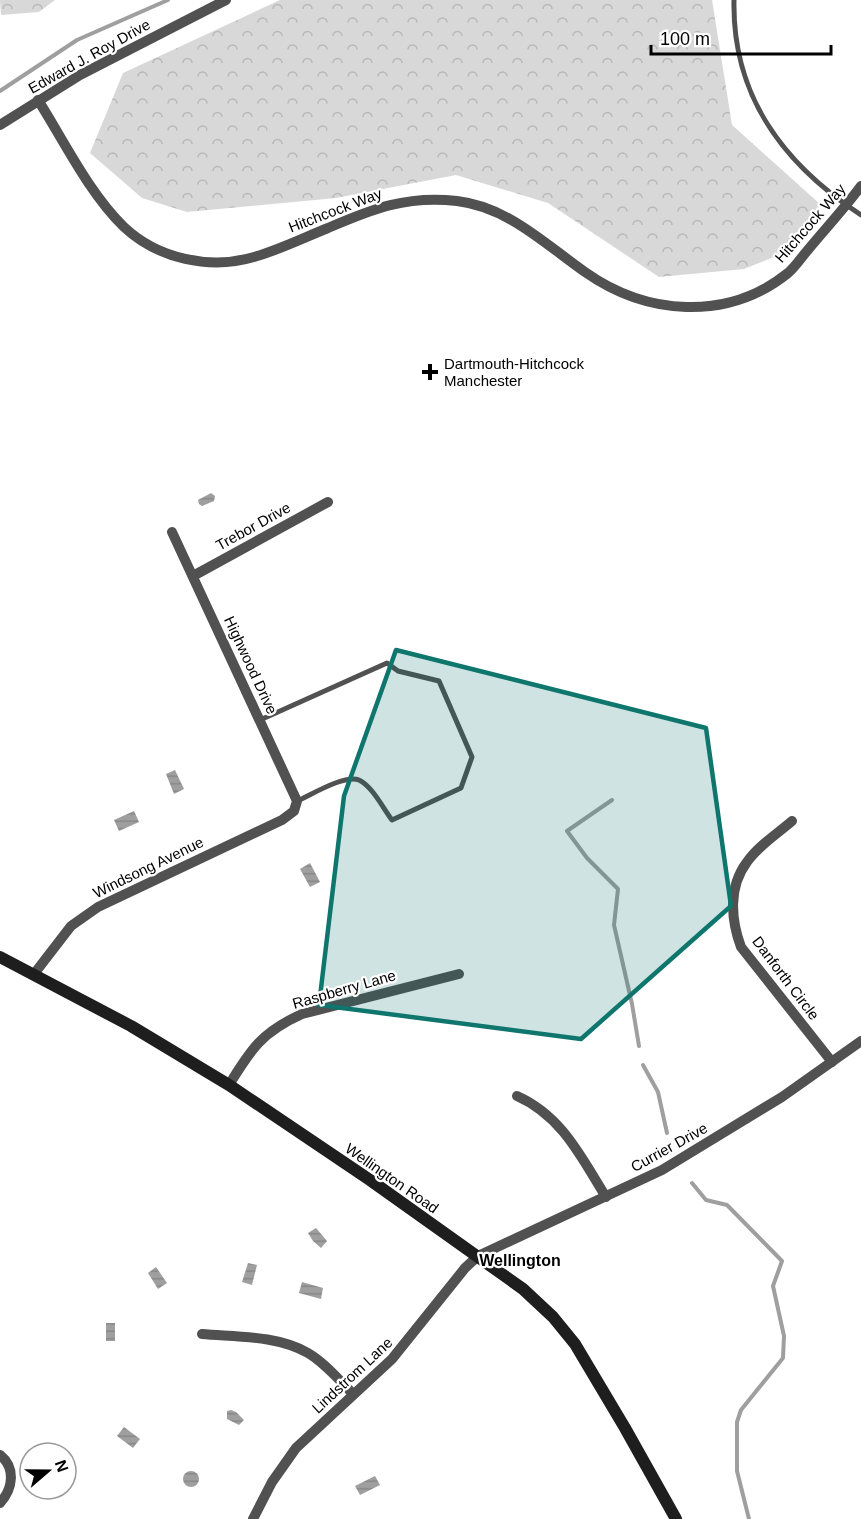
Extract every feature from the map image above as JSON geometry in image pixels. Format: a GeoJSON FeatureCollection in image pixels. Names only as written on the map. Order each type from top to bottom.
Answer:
{"type":"FeatureCollection","features":[{"type":"Feature","properties":{"kind":"main road","name":"Wellington Road"},"geometry":{"type":"LineString","coordinates":[[0,957],[131,1026],[229,1085],[294,1127],[523,1289],[565,1331],[596,1378],[676,1519]]}},
{"type":"Feature","properties":{"kind":"street","name":"Edward J. Roy Drive"},"geometry":{"type":"LineString","coordinates":[[0,125],[38,100],[118,54],[226,0]]}},
{"type":"Feature","properties":{"kind":"street","name":"Hitchcock Way"},"geometry":{"type":"LineString","coordinates":[[38,100],[91,184],[125,228],[147,244],[172,255],[198,261],[225,262],[253,257],[382,206],[410,200],[438,199],[474,204],[516,222],[606,287],[631,298],[685,308],[713,306],[740,299],[766,287],[789,272],[861,186]]}},
{"type":"Feature","properties":{"kind":"street","name":"Trebor Drive"},"geometry":{"type":"LineString","coordinates":[[193,576],[328,501]]}},
{"type":"Feature","properties":{"kind":"street","name":"Highwood Drive"},"geometry":{"type":"LineString","coordinates":[[172,532],[260,720],[296,806]]}},
{"type":"Feature","properties":{"kind":"street","name":"Windsong Avenue"},"geometry":{"type":"LineString","coordinates":[[34,974],[62,935],[81,918],[117,897],[282,820],[296,806]]}},
{"type":"Feature","properties":{"kind":"street","name":"Danforth Circle"},"geometry":{"type":"LineString","coordinates":[[792,821],[756,852],[740,875],[733,901],[735,931],[741,947],[832,1062]]}},
{"type":"Feature","properties":{"kind":"street","name":"Raspberry Lane"},"geometry":{"type":"LineString","coordinates":[[229,1085],[256,1044],[285,1022],[302,1014],[459,974]]}},
{"type":"Feature","properties":{"kind":"street","name":"Currier Drive"},"geometry":{"type":"LineString","coordinates":[[478,1256],[662,1170],[782,1097],[861,1041]]}},
{"type":"Feature","properties":{"kind":"street"},"geometry":{"type":"LineString","coordinates":[[517,1096],[534,1104],[551,1117],[565,1133],[606,1197]]}},
{"type":"Feature","properties":{"kind":"street","name":"Lindstrom Lane"},"geometry":{"type":"LineString","coordinates":[[253,1519],[272,1482],[288,1459],[306,1438],[406,1345],[465,1268],[478,1256]]}},
{"type":"Feature","properties":{"kind":"street"},"geometry":{"type":"LineString","coordinates":[[202,1334],[287,1344],[315,1358],[353,1394]]}},
{"type":"Feature","properties":{"kind":"street"},"geometry":{"type":"LineString","coordinates":[[0,1455],[9,1467],[11,1487],[0,1503]]}},
{"type":"Feature","properties":{"kind":"lane"},"geometry":{"type":"LineString","coordinates":[[734,0],[734,22],[739,57],[745,80],[756,106],[776,137],[800,166],[846,206],[861,215]]}},
{"type":"Feature","properties":{"kind":"lane"},"geometry":{"type":"LineString","coordinates":[[260,720],[387,663],[398,671],[439,681],[472,757],[461,788],[392,820],[370,790],[359,780],[348,778],[296,806]]}},
{"type":"Feature","properties":{"kind":"highlighted area"},"geometry":{"type":"Polygon","coordinates":[[[396,650],[706,728],[731,906],[581,1039],[319,1005],[344,796],[396,650]]]}},
{"type":"Feature","properties":{"kind":"green space"},"geometry":{"type":"Polygon","coordinates":[[[0,0],[55,0],[39,12],[1,15],[0,0]]]}},
{"type":"Feature","properties":{"kind":"green space"},"geometry":{"type":"Polygon","coordinates":[[[280,0],[712,0],[732,125],[821,205],[781,254],[744,269],[659,277],[548,203],[456,175],[336,198],[187,212],[142,198],[90,153],[123,73],[280,0]]]}},
{"type":"Feature","properties":{"kind":"shaded area"},"geometry":{"type":"Polygon","coordinates":[[[211,493],[215,496],[214,501],[202,506],[199,504],[198,500],[211,493]]]}},
{"type":"Feature","properties":{"kind":"shaded area"},"geometry":{"type":"Polygon","coordinates":[[[175,770],[184,789],[174,794],[166,774],[175,770]]]}},
{"type":"Feature","properties":{"kind":"shaded area"},"geometry":{"type":"Polygon","coordinates":[[[134,811],[139,822],[119,831],[114,820],[134,811]]]}},
{"type":"Feature","properties":{"kind":"shaded area"},"geometry":{"type":"Polygon","coordinates":[[[310,863],[320,882],[310,887],[300,869],[310,863]]]}},
{"type":"Feature","properties":{"kind":"shaded area"},"geometry":{"type":"Polygon","coordinates":[[[316,1228],[327,1241],[321,1248],[308,1233],[316,1228]]]}},
{"type":"Feature","properties":{"kind":"shaded area"},"geometry":{"type":"Polygon","coordinates":[[[248,1263],[257,1265],[252,1285],[242,1282],[248,1263]]]}},
{"type":"Feature","properties":{"kind":"shaded area"},"geometry":{"type":"Polygon","coordinates":[[[156,1267],[167,1283],[158,1289],[148,1273],[156,1267]]]}},
{"type":"Feature","properties":{"kind":"shaded area"},"geometry":{"type":"Polygon","coordinates":[[[302,1282],[323,1288],[321,1299],[299,1293],[302,1282]]]}},
{"type":"Feature","properties":{"kind":"shaded area"},"geometry":{"type":"Polygon","coordinates":[[[106,1323],[115,1323],[115,1341],[106,1341],[106,1323]]]}},
{"type":"Feature","properties":{"kind":"shaded area"},"geometry":{"type":"Polygon","coordinates":[[[231,1410],[244,1420],[239,1425],[227,1419],[227,1411],[231,1410]]]}},
{"type":"Feature","properties":{"kind":"shaded area"},"geometry":{"type":"Polygon","coordinates":[[[124,1427],[140,1439],[133,1448],[117,1436],[124,1427]]]}},
{"type":"Feature","properties":{"kind":"shaded area"},"geometry":{"type":"Polygon","coordinates":[[[191,1471],[197,1473],[199,1479],[197,1485],[191,1487],[185,1485],[183,1479],[185,1473],[191,1471]]]}},
{"type":"Feature","properties":{"kind":"shaded area"},"geometry":{"type":"Polygon","coordinates":[[[375,1476],[380,1485],[360,1495],[355,1486],[375,1476]]]}},
{"type":"Feature","properties":{"kind":"waterway"},"geometry":{"type":"LineString","coordinates":[[0,91],[77,40],[168,0]]}},
{"type":"Feature","properties":{"kind":"waterway"},"geometry":{"type":"LineString","coordinates":[[612,800],[567,831],[587,858],[618,889],[614,925],[639,1046]]}},
{"type":"Feature","properties":{"kind":"waterway"},"geometry":{"type":"LineString","coordinates":[[643,1065],[658,1092],[667,1133]]}},
{"type":"Feature","properties":{"kind":"waterway"},"geometry":{"type":"LineString","coordinates":[[692,1183],[706,1200],[727,1205],[782,1261],[773,1286],[784,1336],[783,1358],[741,1410],[737,1422],[737,1471],[749,1519]]}},
{"type":"Feature","properties":{"kind":"place","name":"Dartmouth-Hitchcock Manchester"},"geometry":{"type":"Point","coordinates":[430,372]}},
{"type":"Feature","properties":{"kind":"district","name":"Wellington"},"geometry":{"type":"Point","coordinates":[520,1260]}}]}
